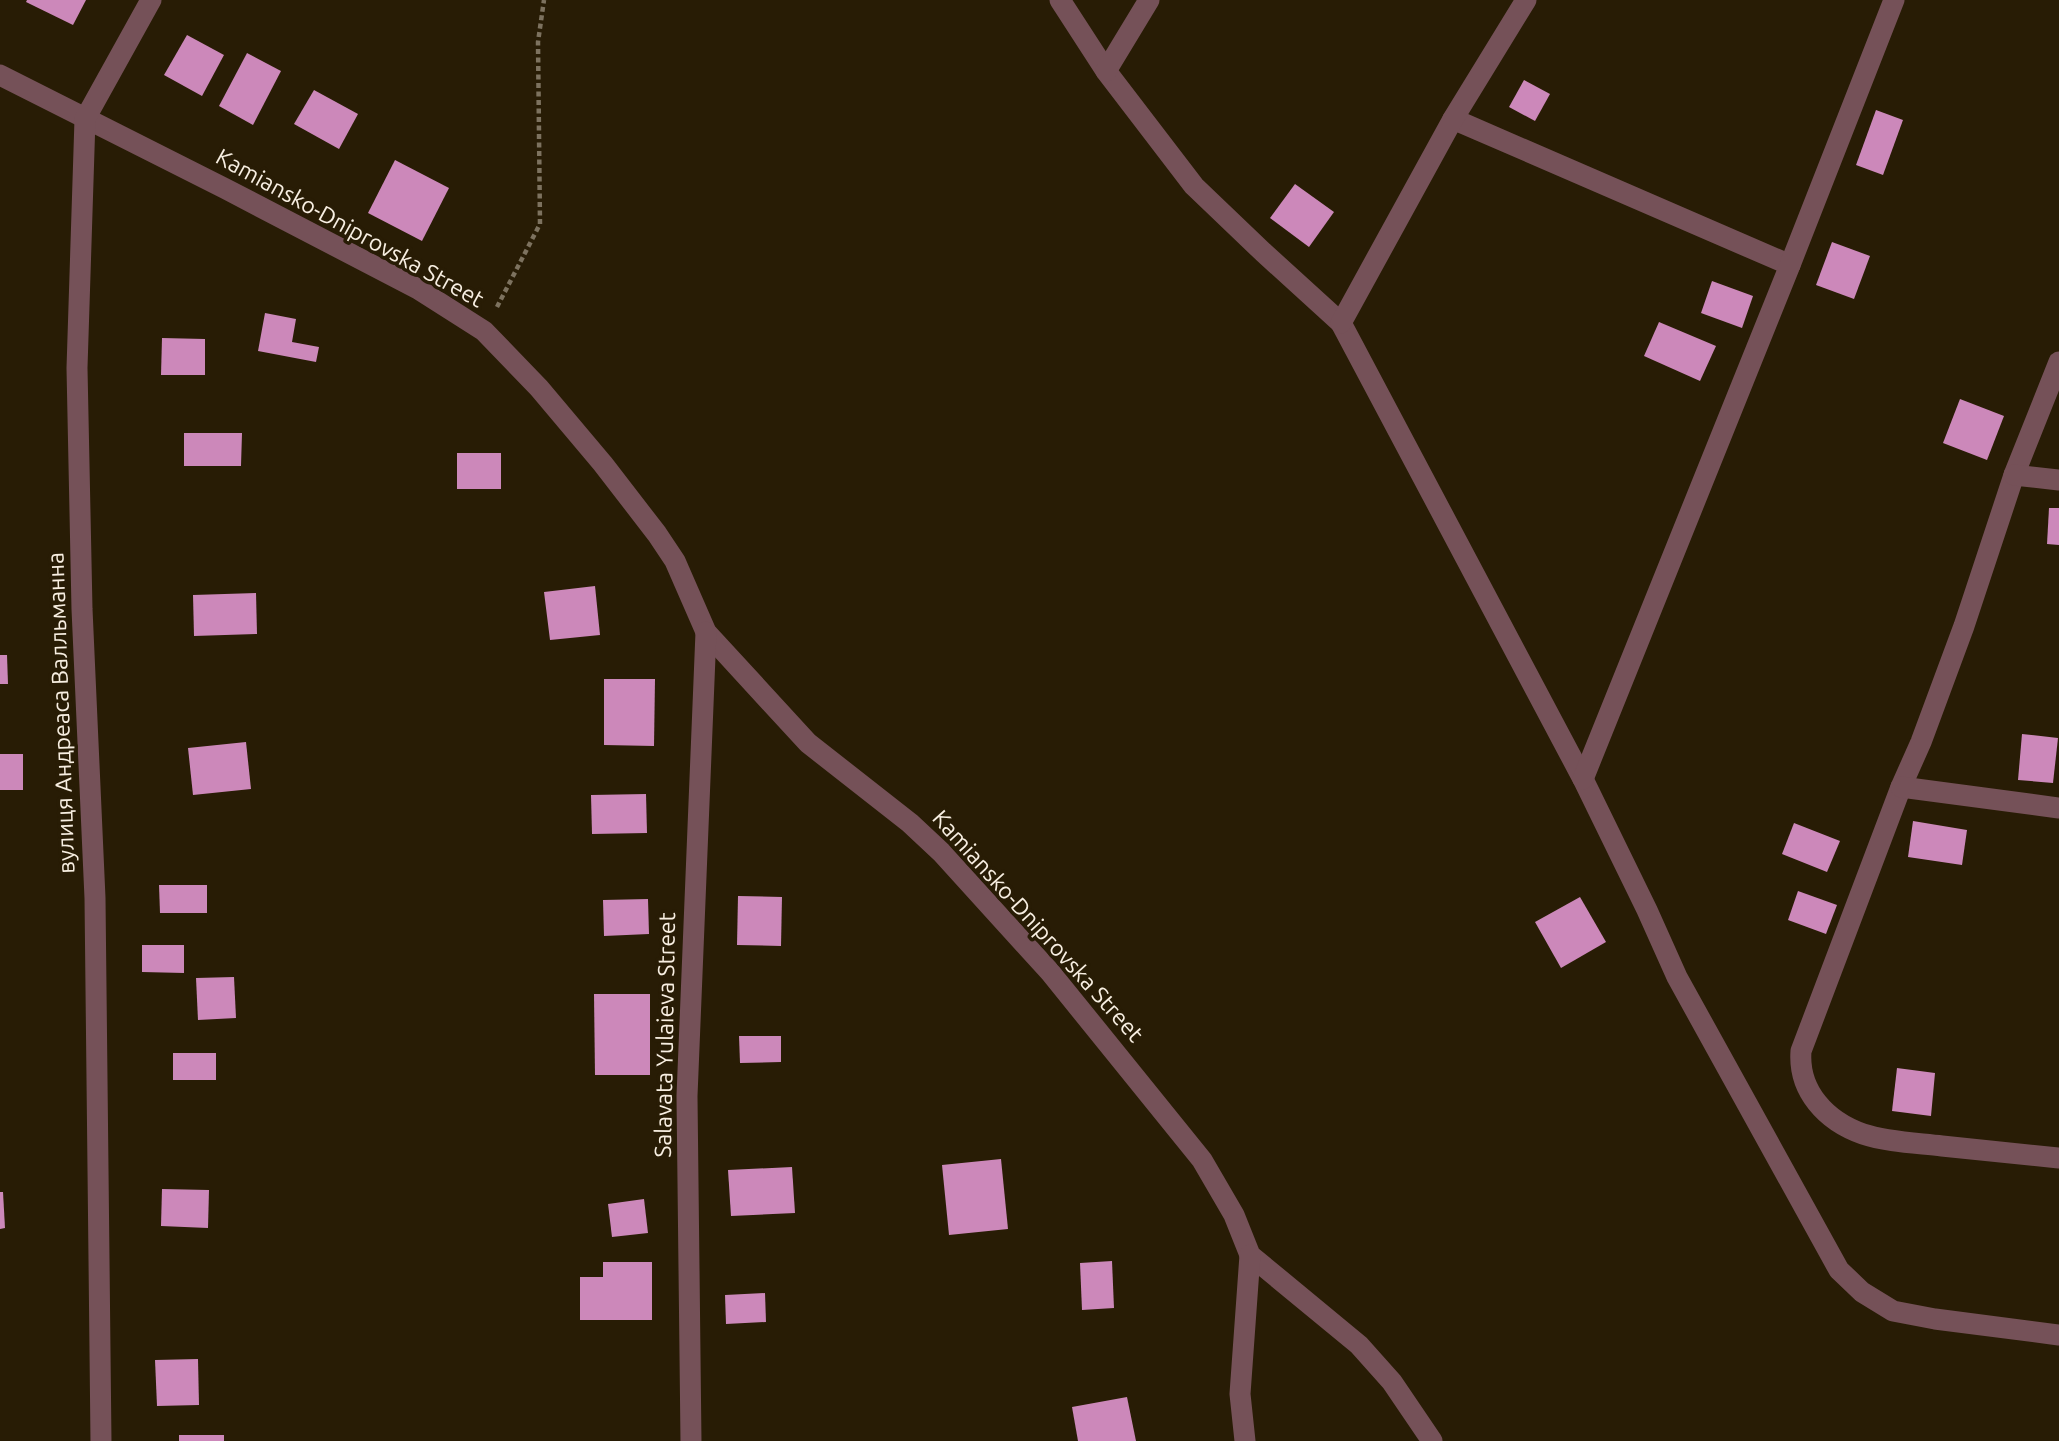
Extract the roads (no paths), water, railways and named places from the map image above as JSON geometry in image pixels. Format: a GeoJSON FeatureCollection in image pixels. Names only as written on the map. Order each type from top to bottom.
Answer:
{"type":"FeatureCollection","features":[{"type":"Feature","properties":{"kind":"street","name":"вулиця Андреаса Валльманна"},"geometry":{"type":"LineString","coordinates":[[101,1441],[95,898],[82,609],[78,368],[85,119],[150,0]]}},
{"type":"Feature","properties":{"kind":"street"},"geometry":{"type":"LineString","coordinates":[[1060,0],[1106,71],[1194,186],[1341,323],[1583,779],[1677,977],[1839,1270],[1862,1292],[1893,1311],[2059,1335]]}},
{"type":"Feature","properties":{"kind":"street"},"geometry":{"type":"LineString","coordinates":[[1106,71],[1149,0]]}},
{"type":"Feature","properties":{"kind":"street"},"geometry":{"type":"LineString","coordinates":[[1341,323],[1453,119],[1526,0]]}},
{"type":"Feature","properties":{"kind":"street"},"geometry":{"type":"LineString","coordinates":[[1583,779],[1894,0]]}},
{"type":"Feature","properties":{"kind":"street","name":"Kamiansko-Dniprovska Street"},"geometry":{"type":"LineString","coordinates":[[0,75],[418,289],[484,331],[539,388],[657,534],[675,561],[706,632],[808,743],[910,823],[941,852],[1050,972],[1202,1160],[1234,1215],[1250,1255],[1359,1345],[1392,1382],[1432,1441]]}},
{"type":"Feature","properties":{"kind":"street"},"geometry":{"type":"LineString","coordinates":[[1453,119],[1790,265]]}},
{"type":"Feature","properties":{"kind":"street"},"geometry":{"type":"LineString","coordinates":[[2059,362],[2014,475],[1964,626],[1921,742],[1901,787],[1801,1051],[1802,1079],[1811,1096],[1840,1122],[1863,1134],[1907,1143],[2059,1158]]}},
{"type":"Feature","properties":{"kind":"street"},"geometry":{"type":"LineString","coordinates":[[2014,475],[2059,480]]}},
{"type":"Feature","properties":{"kind":"street","name":"Salavata Yulaieva Street"},"geometry":{"type":"LineString","coordinates":[[691,1441],[687,1096],[706,632]]}},
{"type":"Feature","properties":{"kind":"street"},"geometry":{"type":"LineString","coordinates":[[1901,787],[2059,808]]}},
{"type":"Feature","properties":{"kind":"street"},"geometry":{"type":"LineString","coordinates":[[1245,1441],[1240,1394],[1250,1255]]}}]}
